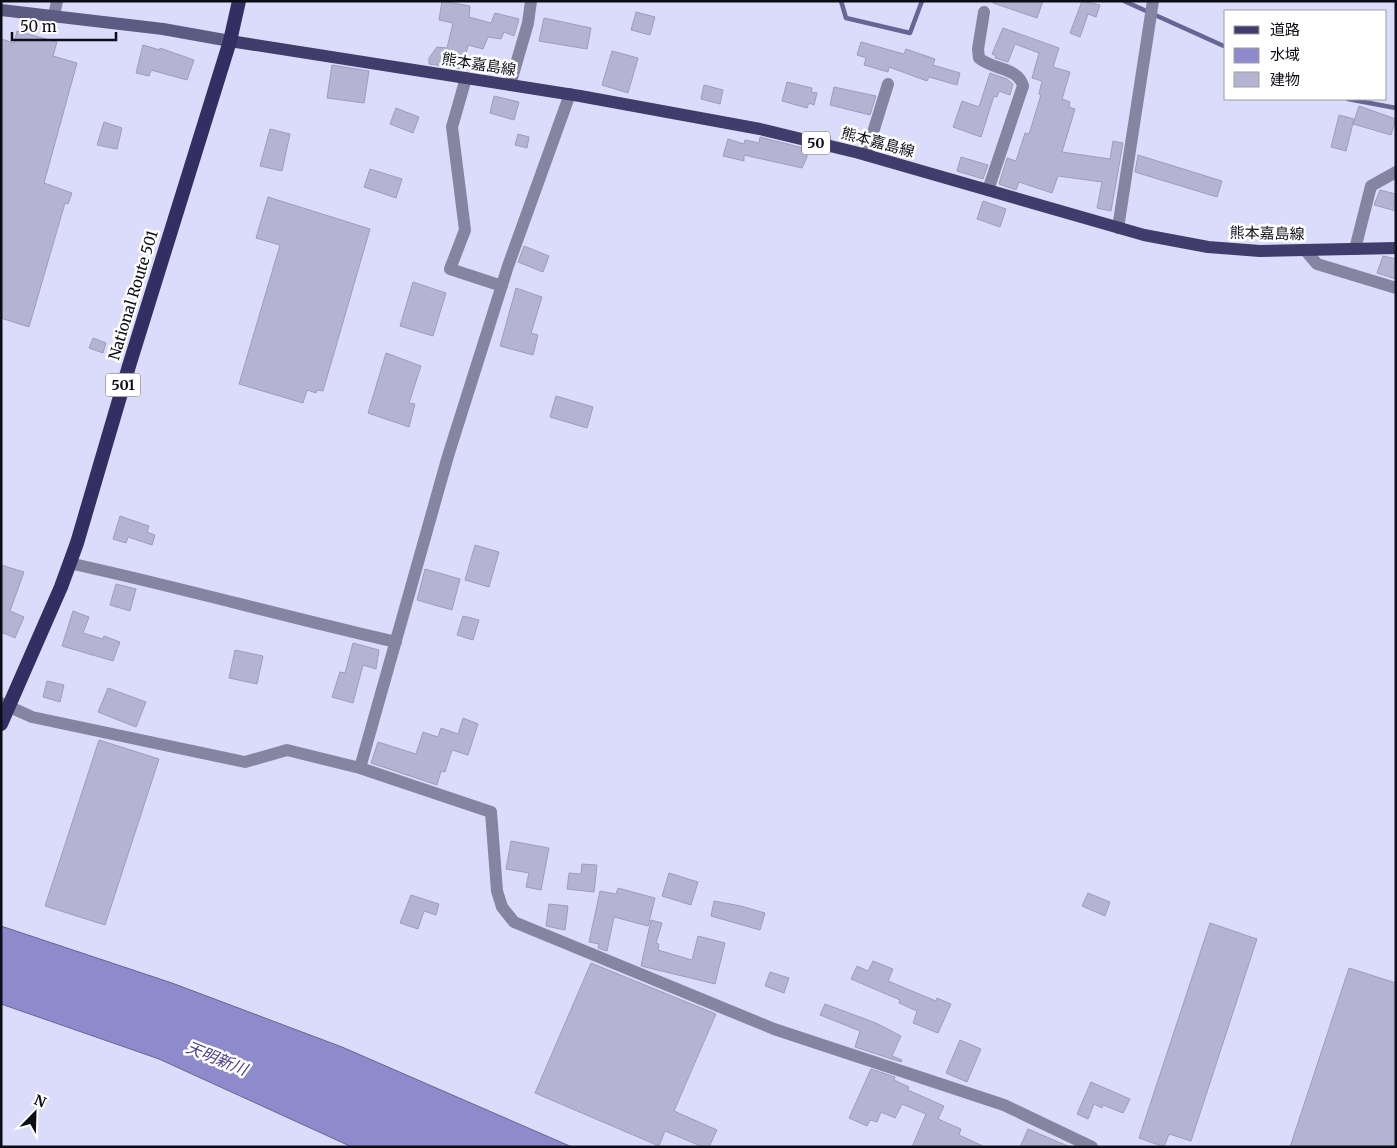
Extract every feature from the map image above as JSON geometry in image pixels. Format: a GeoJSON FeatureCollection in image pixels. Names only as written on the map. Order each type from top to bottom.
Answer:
{"type":"FeatureCollection","features":[{"type":"Feature","properties":{"kind":"highway","name":"501"},"geometry":{"type":"LineString","coordinates":[[230,41],[239,1]]}},
{"type":"Feature","properties":{"kind":"highway","name":"National Route 501"},"geometry":{"type":"LineString","coordinates":[[1,724],[5,704],[70,563],[230,41]]}},
{"type":"Feature","properties":{"kind":"main road"},"geometry":{"type":"LineString","coordinates":[[1,10],[163,29],[230,41]]}},
{"type":"Feature","properties":{"kind":"main road","name":"熊本嘉島線"},"geometry":{"type":"LineString","coordinates":[[230,41],[570,94],[760,129],[866,155],[1118,228],[1208,247],[1260,251],[1396,248]]}},
{"type":"Feature","properties":{"kind":"street"},"geometry":{"type":"LineString","coordinates":[[54,16],[57,1]]}},
{"type":"Feature","properties":{"kind":"street"},"geometry":{"type":"LineString","coordinates":[[510,85],[528,23],[531,1]]}},
{"type":"Feature","properties":{"kind":"street"},"geometry":{"type":"LineString","coordinates":[[1118,228],[1153,1]]}},
{"type":"Feature","properties":{"kind":"street"},"geometry":{"type":"LineString","coordinates":[[984,12],[978,49],[979,58],[987,64],[1021,77],[1023,86],[988,190]]}},
{"type":"Feature","properties":{"kind":"street"},"geometry":{"type":"LineString","coordinates":[[466,78],[452,128],[465,230],[450,269],[502,286]]}},
{"type":"Feature","properties":{"kind":"street"},"geometry":{"type":"LineString","coordinates":[[866,155],[888,84]]}},
{"type":"Feature","properties":{"kind":"street"},"geometry":{"type":"LineString","coordinates":[[360,768],[448,456],[502,286],[570,94]]}},
{"type":"Feature","properties":{"kind":"street"},"geometry":{"type":"LineString","coordinates":[[1355,248],[1371,186],[1396,172]]}},
{"type":"Feature","properties":{"kind":"street"},"geometry":{"type":"LineString","coordinates":[[1305,250],[1317,264],[1396,288]]}},
{"type":"Feature","properties":{"kind":"street"},"geometry":{"type":"LineString","coordinates":[[70,563],[182,588],[305,622],[396,642]]}},
{"type":"Feature","properties":{"kind":"street"},"geometry":{"type":"LineString","coordinates":[[5,704],[32,717],[245,762],[287,750],[360,768],[491,812],[497,891],[502,907],[514,922],[774,1029],[1004,1105],[1092,1147]]}},
{"type":"Feature","properties":{"kind":"water","name":"天明新川"},"geometry":{"type":"Polygon","coordinates":[[[1,926],[172,983],[342,1047],[572,1147],[352,1147],[159,1059],[1,1004],[1,926]]]}},
{"type":"Feature","properties":{"kind":"building"},"geometry":{"type":"Polygon","coordinates":[[[442,1],[470,6],[469,17],[491,23],[495,13],[519,19],[514,36],[504,32],[501,39],[488,37],[483,49],[468,45],[463,69],[429,64],[429,58],[437,47],[447,48],[453,23],[439,20],[442,1]]]}},
{"type":"Feature","properties":{"kind":"building"},"geometry":{"type":"Polygon","coordinates":[[[993,1],[1043,1],[1037,18],[993,3],[993,1]]]}},
{"type":"Feature","properties":{"kind":"building"},"geometry":{"type":"Polygon","coordinates":[[[1082,1],[1100,5],[1096,17],[1088,14],[1080,37],[1070,33],[1082,1]]]}},
{"type":"Feature","properties":{"kind":"building"},"geometry":{"type":"Polygon","coordinates":[[[636,12],[655,17],[650,35],[631,30],[636,12]]]}},
{"type":"Feature","properties":{"kind":"building"},"geometry":{"type":"Polygon","coordinates":[[[544,18],[591,28],[587,49],[539,41],[544,18]]]}},
{"type":"Feature","properties":{"kind":"building"},"geometry":{"type":"Polygon","coordinates":[[[1003,28],[1059,48],[1053,67],[1070,72],[1062,99],[1070,102],[1069,107],[1075,109],[1062,152],[1110,159],[1113,141],[1123,143],[1111,211],[1097,208],[1102,182],[1058,176],[1052,193],[1019,182],[1016,190],[999,184],[1007,158],[1016,161],[1025,133],[1029,134],[1041,95],[1039,94],[1042,81],[1032,78],[1039,53],[1015,44],[1008,62],[995,58],[996,56],[992,54],[1003,28]]]}},
{"type":"Feature","properties":{"kind":"building"},"geometry":{"type":"Polygon","coordinates":[[[17,31],[57,42],[53,56],[77,63],[44,183],[72,193],[68,204],[65,203],[29,327],[1,318],[1,39],[14,43],[17,31]]]}},
{"type":"Feature","properties":{"kind":"building"},"geometry":{"type":"Polygon","coordinates":[[[861,42],[904,54],[906,49],[935,59],[933,65],[960,73],[957,85],[929,77],[927,81],[889,67],[888,72],[864,65],[866,58],[857,55],[861,42]]]}},
{"type":"Feature","properties":{"kind":"building"},"geometry":{"type":"Polygon","coordinates":[[[143,45],[160,50],[160,48],[194,60],[187,80],[151,70],[149,76],[136,73],[143,45]]]}},
{"type":"Feature","properties":{"kind":"building"},"geometry":{"type":"Polygon","coordinates":[[[612,51],[638,58],[628,93],[602,85],[612,51]]]}},
{"type":"Feature","properties":{"kind":"building"},"geometry":{"type":"Polygon","coordinates":[[[332,65],[369,71],[364,103],[327,98],[332,65]]]}},
{"type":"Feature","properties":{"kind":"building"},"geometry":{"type":"Polygon","coordinates":[[[990,73],[1007,79],[1013,84],[1010,95],[999,91],[997,97],[994,96],[981,137],[953,127],[962,101],[979,107],[990,73]]]}},
{"type":"Feature","properties":{"kind":"building"},"geometry":{"type":"Polygon","coordinates":[[[787,82],[812,88],[811,92],[817,93],[814,105],[809,103],[807,108],[782,101],[787,82]]]}},
{"type":"Feature","properties":{"kind":"building"},"geometry":{"type":"Polygon","coordinates":[[[704,85],[723,90],[720,104],[701,99],[704,85]]]}},
{"type":"Feature","properties":{"kind":"building"},"geometry":{"type":"Polygon","coordinates":[[[834,87],[876,96],[870,115],[830,105],[834,87]]]}},
{"type":"Feature","properties":{"kind":"building"},"geometry":{"type":"Polygon","coordinates":[[[494,96],[519,102],[514,120],[490,113],[494,96]]]}},
{"type":"Feature","properties":{"kind":"building"},"geometry":{"type":"Polygon","coordinates":[[[1359,106],[1396,119],[1391,135],[1353,124],[1359,106]]]}},
{"type":"Feature","properties":{"kind":"building"},"geometry":{"type":"Polygon","coordinates":[[[396,108],[419,117],[413,133],[390,124],[396,108]]]}},
{"type":"Feature","properties":{"kind":"building"},"geometry":{"type":"Polygon","coordinates":[[[1339,115],[1354,119],[1346,151],[1331,147],[1339,115]]]}},
{"type":"Feature","properties":{"kind":"building"},"geometry":{"type":"Polygon","coordinates":[[[104,122],[122,128],[117,149],[97,145],[104,122]]]}},
{"type":"Feature","properties":{"kind":"building"},"geometry":{"type":"Polygon","coordinates":[[[270,129],[290,134],[282,171],[260,166],[270,129]]]}},
{"type":"Feature","properties":{"kind":"building"},"geometry":{"type":"Polygon","coordinates":[[[518,134],[529,137],[527,148],[515,145],[518,134]]]}},
{"type":"Feature","properties":{"kind":"building"},"geometry":{"type":"Polygon","coordinates":[[[760,137],[807,149],[807,157],[802,168],[744,155],[744,161],[723,156],[728,139],[744,144],[745,140],[759,143],[760,137]]]}},
{"type":"Feature","properties":{"kind":"building"},"geometry":{"type":"Polygon","coordinates":[[[1138,155],[1222,181],[1217,197],[1135,172],[1138,155]]]}},
{"type":"Feature","properties":{"kind":"building"},"geometry":{"type":"Polygon","coordinates":[[[961,157],[988,165],[983,179],[957,171],[961,157]]]}},
{"type":"Feature","properties":{"kind":"building"},"geometry":{"type":"Polygon","coordinates":[[[370,169],[402,179],[396,198],[364,187],[370,169]]]}},
{"type":"Feature","properties":{"kind":"building"},"geometry":{"type":"Polygon","coordinates":[[[1380,190],[1396,194],[1396,211],[1374,205],[1380,190]]]}},
{"type":"Feature","properties":{"kind":"building"},"geometry":{"type":"Polygon","coordinates":[[[268,197],[370,229],[323,391],[317,390],[316,393],[307,390],[303,403],[239,384],[280,245],[256,238],[268,197]]]}},
{"type":"Feature","properties":{"kind":"building"},"geometry":{"type":"Polygon","coordinates":[[[983,201],[1006,209],[1000,227],[977,219],[983,201]]]}},
{"type":"Feature","properties":{"kind":"building"},"geometry":{"type":"Polygon","coordinates":[[[524,246],[549,256],[543,272],[518,262],[524,246]]]}},
{"type":"Feature","properties":{"kind":"building"},"geometry":{"type":"Polygon","coordinates":[[[1383,256],[1396,259],[1396,279],[1377,273],[1383,256]]]}},
{"type":"Feature","properties":{"kind":"building"},"geometry":{"type":"Polygon","coordinates":[[[413,282],[446,293],[433,336],[400,326],[413,282]]]}},
{"type":"Feature","properties":{"kind":"building"},"geometry":{"type":"Polygon","coordinates":[[[516,288],[542,297],[531,333],[538,335],[533,355],[500,346],[516,288]]]}},
{"type":"Feature","properties":{"kind":"building"},"geometry":{"type":"Polygon","coordinates":[[[93,338],[106,343],[103,353],[89,348],[93,338]]]}},
{"type":"Feature","properties":{"kind":"building"},"geometry":{"type":"Polygon","coordinates":[[[386,353],[421,366],[409,403],[415,404],[409,427],[368,413],[386,353]]]}},
{"type":"Feature","properties":{"kind":"building"},"geometry":{"type":"Polygon","coordinates":[[[556,396],[593,407],[587,428],[550,417],[556,396]]]}},
{"type":"Feature","properties":{"kind":"building"},"geometry":{"type":"Polygon","coordinates":[[[120,516],[149,526],[147,532],[155,535],[152,545],[128,537],[126,543],[113,539],[120,516]]]}},
{"type":"Feature","properties":{"kind":"building"},"geometry":{"type":"Polygon","coordinates":[[[475,545],[499,552],[489,587],[465,580],[475,545]]]}},
{"type":"Feature","properties":{"kind":"building"},"geometry":{"type":"Polygon","coordinates":[[[1,565],[24,572],[10,611],[24,617],[15,638],[1,632],[1,565]]]}},
{"type":"Feature","properties":{"kind":"building"},"geometry":{"type":"Polygon","coordinates":[[[425,569],[460,579],[452,610],[417,600],[425,569]]]}},
{"type":"Feature","properties":{"kind":"building"},"geometry":{"type":"Polygon","coordinates":[[[116,584],[136,589],[130,611],[110,605],[116,584]]]}},
{"type":"Feature","properties":{"kind":"building"},"geometry":{"type":"Polygon","coordinates":[[[73,611],[89,617],[83,633],[103,639],[104,636],[120,642],[113,661],[62,646],[73,611]]]}},
{"type":"Feature","properties":{"kind":"building"},"geometry":{"type":"Polygon","coordinates":[[[463,616],[479,620],[473,640],[457,635],[463,616]]]}},
{"type":"Feature","properties":{"kind":"building"},"geometry":{"type":"Polygon","coordinates":[[[353,643],[379,650],[376,669],[363,665],[353,703],[332,697],[340,672],[345,673],[353,643]]]}},
{"type":"Feature","properties":{"kind":"building"},"geometry":{"type":"Polygon","coordinates":[[[235,650],[263,656],[257,684],[229,678],[235,650]]]}},
{"type":"Feature","properties":{"kind":"building"},"geometry":{"type":"Polygon","coordinates":[[[47,681],[64,685],[60,702],[43,697],[47,681]]]}},
{"type":"Feature","properties":{"kind":"building"},"geometry":{"type":"Polygon","coordinates":[[[108,688],[146,702],[136,727],[98,712],[108,688]]]}},
{"type":"Feature","properties":{"kind":"building"},"geometry":{"type":"Polygon","coordinates":[[[463,718],[478,724],[468,755],[452,750],[445,772],[441,771],[437,785],[371,763],[378,742],[416,754],[423,732],[438,737],[441,728],[458,734],[463,718]]]}},
{"type":"Feature","properties":{"kind":"building"},"geometry":{"type":"Polygon","coordinates":[[[99,740],[159,759],[105,925],[45,906],[99,740]]]}},
{"type":"Feature","properties":{"kind":"building"},"geometry":{"type":"Polygon","coordinates":[[[511,841],[549,848],[541,890],[526,887],[529,873],[506,869],[511,841]]]}},
{"type":"Feature","properties":{"kind":"building"},"geometry":{"type":"Polygon","coordinates":[[[582,864],[597,865],[594,892],[567,889],[569,873],[581,874],[582,864]]]}},
{"type":"Feature","properties":{"kind":"building"},"geometry":{"type":"Polygon","coordinates":[[[669,873],[698,882],[691,905],[662,896],[669,873]]]}},
{"type":"Feature","properties":{"kind":"building"},"geometry":{"type":"Polygon","coordinates":[[[618,888],[655,898],[648,926],[614,917],[607,951],[598,948],[599,944],[589,942],[600,891],[616,894],[618,888]]]}},
{"type":"Feature","properties":{"kind":"building"},"geometry":{"type":"Polygon","coordinates":[[[1088,893],[1110,902],[1105,916],[1082,906],[1088,893]]]}},
{"type":"Feature","properties":{"kind":"building"},"geometry":{"type":"Polygon","coordinates":[[[411,895],[439,904],[436,915],[424,911],[418,929],[400,923],[411,895]]]}},
{"type":"Feature","properties":{"kind":"building"},"geometry":{"type":"Polygon","coordinates":[[[714,901],[765,913],[760,930],[711,916],[714,901]]]}},
{"type":"Feature","properties":{"kind":"building"},"geometry":{"type":"Polygon","coordinates":[[[549,904],[568,906],[565,930],[546,926],[549,904]]]}},
{"type":"Feature","properties":{"kind":"building"},"geometry":{"type":"Polygon","coordinates":[[[651,920],[662,923],[656,943],[659,944],[658,950],[692,960],[698,936],[725,943],[715,984],[641,966],[651,920]]]}},
{"type":"Feature","properties":{"kind":"building"},"geometry":{"type":"Polygon","coordinates":[[[1210,923],[1257,939],[1191,1141],[1169,1134],[1164,1147],[1139,1138],[1210,923]]]}},
{"type":"Feature","properties":{"kind":"building"},"geometry":{"type":"Polygon","coordinates":[[[873,961],[893,969],[888,981],[936,1001],[937,998],[951,1004],[938,1033],[913,1023],[917,1011],[899,1003],[900,1000],[851,979],[857,966],[868,971],[873,961]]]}},
{"type":"Feature","properties":{"kind":"building"},"geometry":{"type":"Polygon","coordinates":[[[591,963],[716,1014],[674,1111],[717,1130],[709,1147],[703,1147],[665,1131],[659,1146],[535,1093],[591,963]]]}},
{"type":"Feature","properties":{"kind":"building"},"geometry":{"type":"Polygon","coordinates":[[[1349,968],[1396,983],[1396,1141],[1394,1147],[1290,1147],[1349,968]]]}},
{"type":"Feature","properties":{"kind":"building"},"geometry":{"type":"Polygon","coordinates":[[[770,972],[789,978],[784,993],[765,986],[770,972]]]}},
{"type":"Feature","properties":{"kind":"building"},"geometry":{"type":"Polygon","coordinates":[[[825,1004],[876,1023],[901,1036],[892,1056],[902,1060],[901,1062],[855,1047],[860,1031],[820,1015],[825,1004]]]}},
{"type":"Feature","properties":{"kind":"building"},"geometry":{"type":"Polygon","coordinates":[[[960,1040],[981,1049],[967,1082],[946,1073],[960,1040]]]}},
{"type":"Feature","properties":{"kind":"building"},"geometry":{"type":"Polygon","coordinates":[[[871,1069],[895,1077],[894,1080],[909,1087],[908,1090],[944,1106],[938,1119],[961,1129],[959,1135],[985,1147],[912,1147],[926,1114],[902,1104],[895,1118],[881,1112],[877,1122],[870,1120],[867,1126],[849,1118],[871,1069]]]}},
{"type":"Feature","properties":{"kind":"building"},"geometry":{"type":"Polygon","coordinates":[[[1091,1082],[1130,1099],[1123,1113],[1103,1105],[1102,1108],[1094,1104],[1088,1119],[1077,1114],[1091,1082]]]}},
{"type":"Feature","properties":{"kind":"building"},"geometry":{"type":"Polygon","coordinates":[[[1028,1129],[1070,1147],[1020,1147],[1028,1129]]]}},
{"type":"Feature","properties":{"kind":"waterway"},"geometry":{"type":"LineString","coordinates":[[841,1],[846,18],[910,33],[922,1]]}},
{"type":"Feature","properties":{"kind":"waterway"},"geometry":{"type":"LineString","coordinates":[[1124,1],[1224,46]]}},
{"type":"Feature","properties":{"kind":"waterway"},"geometry":{"type":"LineString","coordinates":[[1353,100],[1396,108]]}}]}
